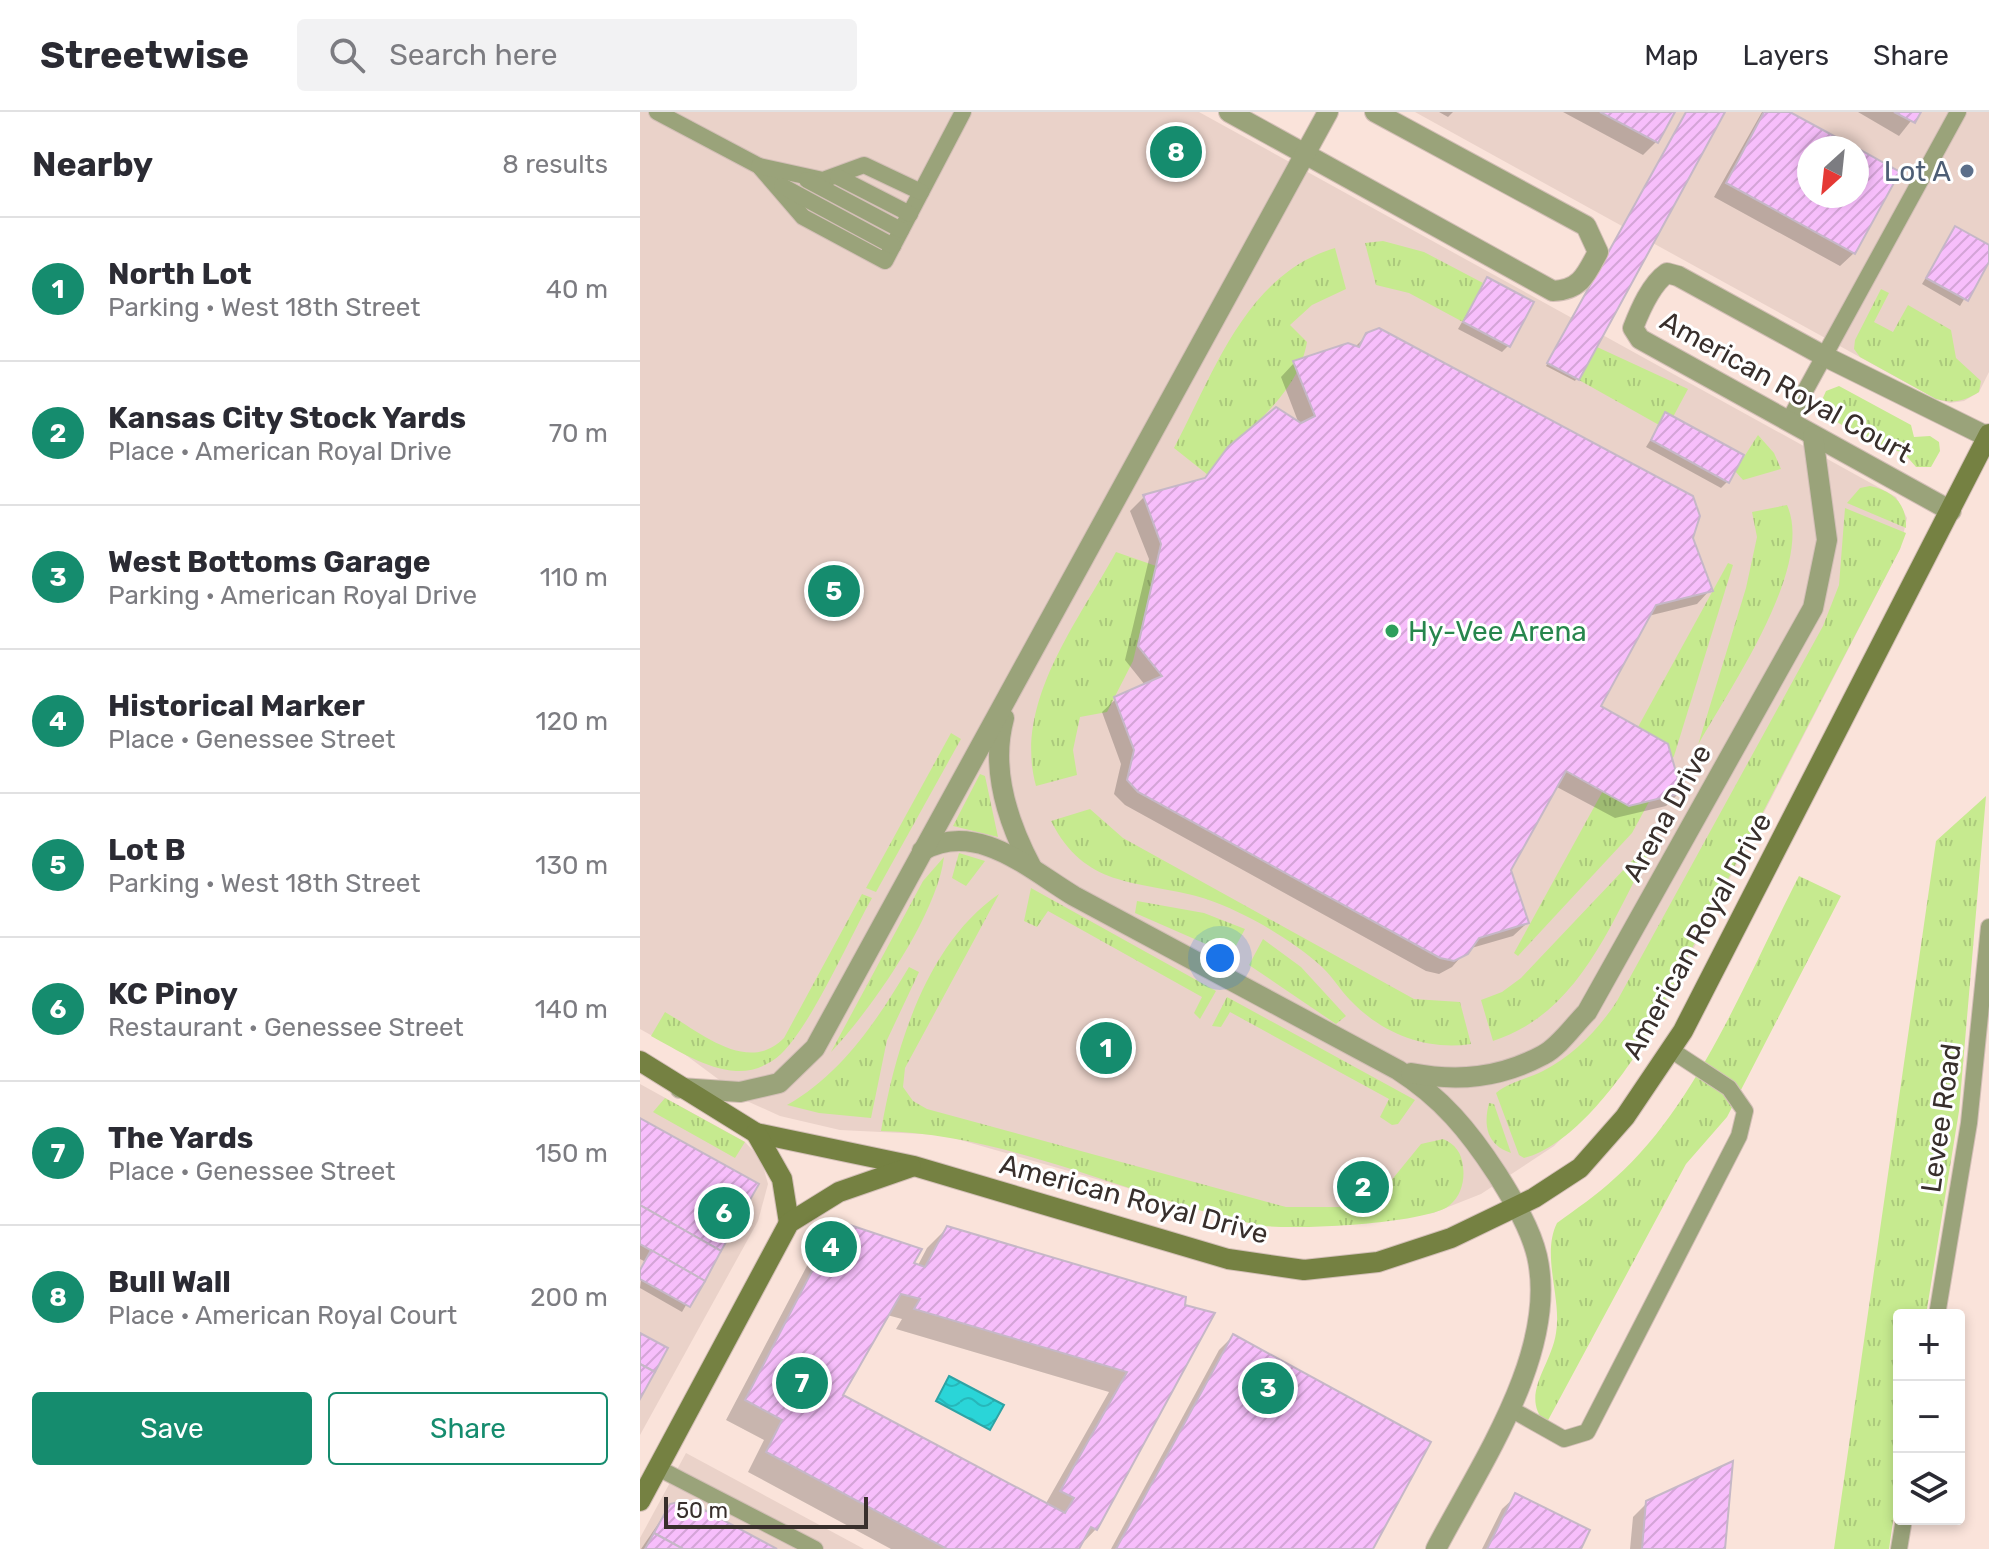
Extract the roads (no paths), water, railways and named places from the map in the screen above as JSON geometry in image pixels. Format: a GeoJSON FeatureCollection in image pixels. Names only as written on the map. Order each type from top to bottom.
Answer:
{"type":"FeatureCollection","features":[{"type":"Feature","properties":{"kind":"main road","name":"American Royal Drive"},"geometry":{"type":"LineString","coordinates":[[756,1133],[914,1166],[1228,1259],[1304,1270],[1378,1262],[1451,1238],[1518,1208],[1580,1168],[1625,1117],[1671,1050],[1988,436]]}},
{"type":"Feature","properties":{"kind":"main road"},"geometry":{"type":"LineString","coordinates":[[640,1061],[756,1133],[782,1179],[789,1223]]}},
{"type":"Feature","properties":{"kind":"main road"},"geometry":{"type":"LineString","coordinates":[[640,1501],[789,1223],[839,1192],[914,1166]]}},
{"type":"Feature","properties":{"kind":"street"},"geometry":{"type":"LineString","coordinates":[[1229,112],[1553,291],[1569,290],[1580,284],[1598,252],[1586,226],[1375,112]]}},
{"type":"Feature","properties":{"kind":"street"},"geometry":{"type":"LineString","coordinates":[[680,1088],[740,1092],[779,1083],[815,1048],[921,852],[1009,700],[1303,153],[1328,112]]}},
{"type":"Feature","properties":{"kind":"street","name":"American Royal Court"},"geometry":{"type":"LineString","coordinates":[[1951,511],[1640,339],[1633,328],[1658,279],[1667,273],[1678,276],[1824,356],[1988,436]]}},
{"type":"Feature","properties":{"kind":"street","name":"Arena Drive"},"geometry":{"type":"LineString","coordinates":[[1398,1070],[1455,1080],[1484,1078],[1545,1055],[1587,1012],[1813,608],[1827,540],[1813,436]]}},
{"type":"Feature","properties":{"kind":"street"},"geometry":{"type":"LineString","coordinates":[[1009,700],[1002,726],[1001,770],[1007,810],[1032,868]]}},
{"type":"Feature","properties":{"kind":"street"},"geometry":{"type":"LineString","coordinates":[[921,852],[938,842],[973,841],[1032,868],[1074,896],[1398,1070],[1427,1088],[1469,1131],[1518,1208],[1536,1254],[1541,1289],[1539,1328],[1521,1384],[1436,1549]]}},
{"type":"Feature","properties":{"kind":"lane"},"geometry":{"type":"LineString","coordinates":[[657,112],[759,166],[823,180],[864,165],[921,192]]}},
{"type":"Feature","properties":{"kind":"lane"},"geometry":{"type":"LineString","coordinates":[[759,166],[803,217],[885,261],[963,112]]}},
{"type":"Feature","properties":{"kind":"lane"},"geometry":{"type":"LineString","coordinates":[[1788,422],[1958,112]]}},
{"type":"Feature","properties":{"kind":"lane"},"geometry":{"type":"LineString","coordinates":[[795,174],[897,238]]}},
{"type":"Feature","properties":{"kind":"lane"},"geometry":{"type":"LineString","coordinates":[[838,177],[910,214]]}},
{"type":"Feature","properties":{"kind":"lane","name":"Levee Road"},"geometry":{"type":"LineString","coordinates":[[1938,1309],[1969,1123],[1989,927]]}},
{"type":"Feature","properties":{"kind":"lane"},"geometry":{"type":"LineString","coordinates":[[1509,1408],[1564,1439],[1587,1432],[1739,1136],[1745,1111],[1729,1088],[1671,1050]]}},
{"type":"Feature","properties":{"kind":"lane"},"geometry":{"type":"LineString","coordinates":[[658,1468],[815,1549]]}},
{"type":"Feature","properties":{"kind":"lane"},"geometry":{"type":"LineString","coordinates":[[1899,1549],[1903,1525]]}},
{"type":"Feature","properties":{"kind":"water"},"geometry":{"type":"Polygon","coordinates":[[[949,1376],[1004,1405],[990,1430],[936,1401],[949,1376]]]}},
{"type":"Feature","properties":{"kind":"place","name":"Bull Wall"},"geometry":{"type":"Point","coordinates":[1176,152]}},
{"type":"Feature","properties":{"kind":"place","name":"Lot A"},"geometry":{"type":"Point","coordinates":[1967,171]}},
{"type":"Feature","properties":{"kind":"place","name":"Lot B"},"geometry":{"type":"Point","coordinates":[834,591]}},
{"type":"Feature","properties":{"kind":"place","name":"Hy-Vee Arena"},"geometry":{"type":"Point","coordinates":[1392,631]}},
{"type":"Feature","properties":{"kind":"place","name":"North Lot"},"geometry":{"type":"Point","coordinates":[1106,1048]}},
{"type":"Feature","properties":{"kind":"place","name":"Kansas City Stock Yards"},"geometry":{"type":"Point","coordinates":[1363,1187]}},
{"type":"Feature","properties":{"kind":"place","name":"KC Pinoy"},"geometry":{"type":"Point","coordinates":[724,1213]}},
{"type":"Feature","properties":{"kind":"place","name":"Historical Marker"},"geometry":{"type":"Point","coordinates":[831,1247]}},
{"type":"Feature","properties":{"kind":"place","name":"The Yards"},"geometry":{"type":"Point","coordinates":[802,1383]}},
{"type":"Feature","properties":{"kind":"place","name":"West Bottoms Garage"},"geometry":{"type":"Point","coordinates":[1268,1388]}}]}
